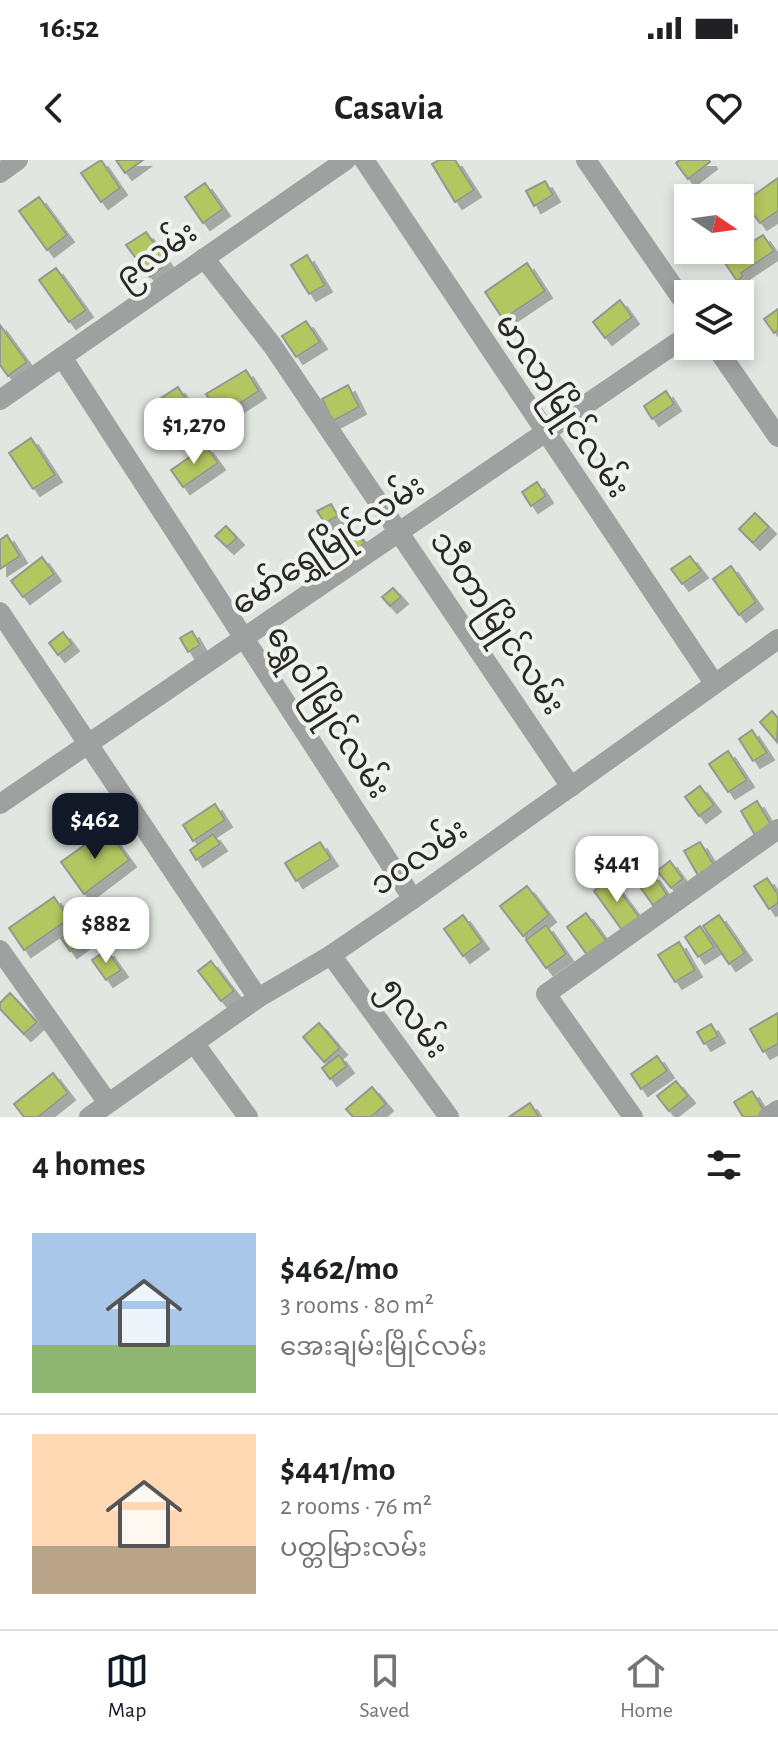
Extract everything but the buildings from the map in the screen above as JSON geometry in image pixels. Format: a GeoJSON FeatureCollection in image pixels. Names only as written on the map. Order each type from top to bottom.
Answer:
{"type":"FeatureCollection","features":[{"type":"Feature","properties":{"kind":"street"},"geometry":{"type":"LineString","coordinates":[[0,173],[18,160]]}},
{"type":"Feature","properties":{"kind":"street","name":"၉လမ်း"},"geometry":{"type":"LineString","coordinates":[[0,400],[346,160]]}},
{"type":"Feature","properties":{"kind":"street","name":"မာလာမြိုင်လမ်း"},"geometry":{"type":"LineString","coordinates":[[364,160],[714,683]]}},
{"type":"Feature","properties":{"kind":"street"},"geometry":{"type":"LineString","coordinates":[[586,160],[674,288]]}},
{"type":"Feature","properties":{"kind":"street","name":"သီတာမြိုင်လမ်း"},"geometry":{"type":"LineString","coordinates":[[204,258],[272,345],[571,787]]}},
{"type":"Feature","properties":{"kind":"street","name":"မော်ရွှေမြိုင်လမ်း"},"geometry":{"type":"LineString","coordinates":[[0,804],[674,345]]}},
{"type":"Feature","properties":{"kind":"street","name":"ရွှေဝါမြိုင်လမ်း"},"geometry":{"type":"LineString","coordinates":[[62,357],[413,899]]}},
{"type":"Feature","properties":{"kind":"street"},"geometry":{"type":"LineString","coordinates":[[725,360],[778,437]]}},
{"type":"Feature","properties":{"kind":"street"},"geometry":{"type":"LineString","coordinates":[[0,612],[258,998]]}},
{"type":"Feature","properties":{"kind":"street","name":"၁၀လမ်း"},"geometry":{"type":"LineString","coordinates":[[89,1117],[258,998],[331,955],[413,899],[778,639]]}},
{"type":"Feature","properties":{"kind":"street"},"geometry":{"type":"LineString","coordinates":[[633,1117],[546,994],[778,829]]}},
{"type":"Feature","properties":{"kind":"street"},"geometry":{"type":"LineString","coordinates":[[0,950],[108,1103]]}},
{"type":"Feature","properties":{"kind":"street","name":"၅လမ်း"},"geometry":{"type":"LineString","coordinates":[[331,955],[449,1117]]}},
{"type":"Feature","properties":{"kind":"street"},"geometry":{"type":"LineString","coordinates":[[194,1043],[248,1117]]}},
{"type":"Feature","properties":{"kind":"street"},"geometry":{"type":"LineString","coordinates":[[768,1117],[778,1110]]}}]}
